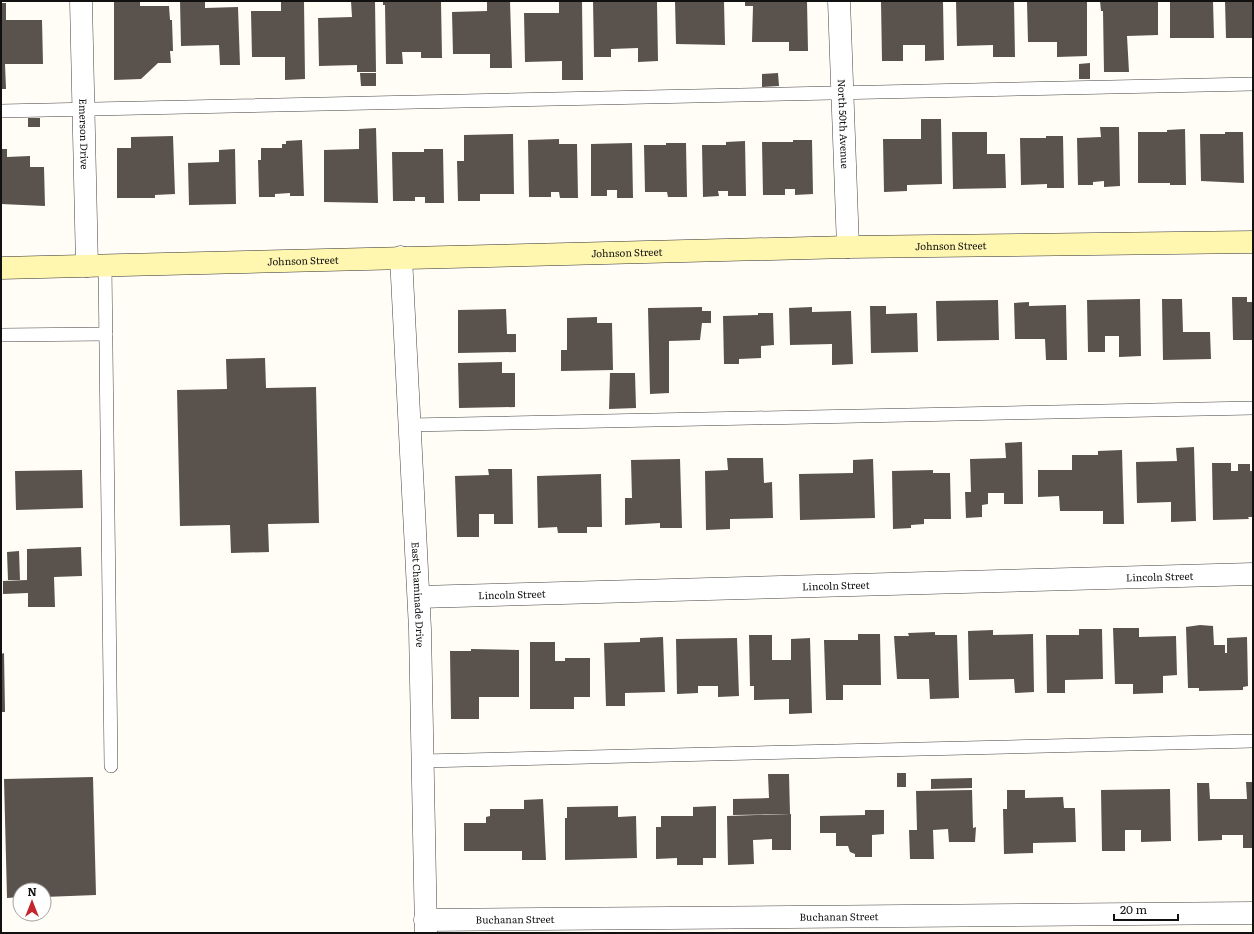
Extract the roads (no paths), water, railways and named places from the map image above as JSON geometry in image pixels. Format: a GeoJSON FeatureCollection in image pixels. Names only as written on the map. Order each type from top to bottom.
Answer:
{"type":"FeatureCollection","features":[{"type":"Feature","properties":{"kind":"street","name":"Emerson Drive"},"geometry":{"type":"LineString","coordinates":[[81,1],[84,109],[96,266]]}},
{"type":"Feature","properties":{"kind":"street","name":"North 50th Avenue"},"geometry":{"type":"LineString","coordinates":[[838,1],[848,247]]}},
{"type":"Feature","properties":{"kind":"street","name":"Johnson Street"},"geometry":{"type":"LineString","coordinates":[[1,268],[848,247],[1253,242]]}},
{"type":"Feature","properties":{"kind":"street","name":"East Chaminade Drive"},"geometry":{"type":"LineString","coordinates":[[401,257],[419,597],[425,927]]}},
{"type":"Feature","properties":{"kind":"street","name":"Lincoln Street"},"geometry":{"type":"LineString","coordinates":[[419,597],[1253,574]]}},
{"type":"Feature","properties":{"kind":"street","name":"Buchanan Street"},"geometry":{"type":"LineString","coordinates":[[425,927],[1253,913]]}},
{"type":"Feature","properties":{"kind":"lane"},"geometry":{"type":"LineString","coordinates":[[1,111],[1253,84]]}},
{"type":"Feature","properties":{"kind":"lane"},"geometry":{"type":"LineString","coordinates":[[96,266],[106,334],[111,766]]}},
{"type":"Feature","properties":{"kind":"lane"},"geometry":{"type":"LineString","coordinates":[[1,335],[106,334]]}},
{"type":"Feature","properties":{"kind":"lane"},"geometry":{"type":"LineString","coordinates":[[410,425],[1253,408]]}},
{"type":"Feature","properties":{"kind":"lane"},"geometry":{"type":"LineString","coordinates":[[422,761],[1253,741]]}}]}
